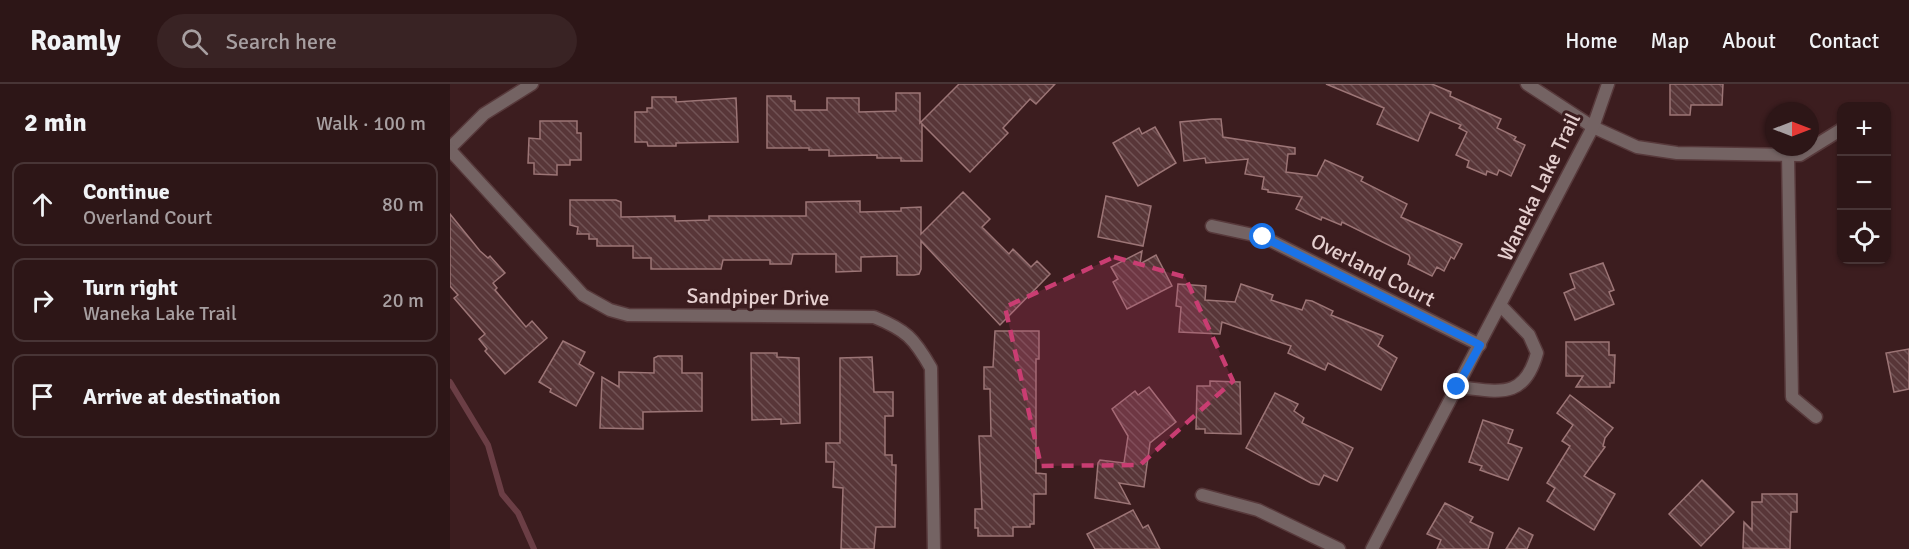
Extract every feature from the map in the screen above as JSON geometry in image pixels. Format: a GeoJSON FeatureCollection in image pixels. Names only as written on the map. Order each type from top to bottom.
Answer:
{"type":"FeatureCollection","features":[{"type":"Feature","properties":{"kind":"street"},"geometry":{"type":"LineString","coordinates":[[450,149],[484,114],[532,84]]}},
{"type":"Feature","properties":{"kind":"street"},"geometry":{"type":"LineString","coordinates":[[1527,84],[1593,127],[1637,147],[1677,153],[1765,154]]}},
{"type":"Feature","properties":{"kind":"street","name":"Waneka Lake Trail"},"geometry":{"type":"LineString","coordinates":[[1372,549],[1593,127],[1608,84]]}},
{"type":"Feature","properties":{"kind":"street"},"geometry":{"type":"LineString","coordinates":[[1819,143],[1837,132]]}},
{"type":"Feature","properties":{"kind":"street","name":"Sandpiper Drive"},"geometry":{"type":"LineString","coordinates":[[450,149],[583,295],[610,310],[628,315],[874,317],[901,328],[917,343],[931,368],[934,549]]}},
{"type":"Feature","properties":{"kind":"street"},"geometry":{"type":"LineString","coordinates":[[1788,156],[1792,397],[1816,417]]}},
{"type":"Feature","properties":{"kind":"street","name":"Overland Court"},"geometry":{"type":"LineString","coordinates":[[1212,226],[1263,237],[1480,345]]}},
{"type":"Feature","properties":{"kind":"street"},"geometry":{"type":"LineString","coordinates":[[1457,387],[1501,392],[1518,387],[1532,373],[1537,353],[1529,335],[1501,306]]}},
{"type":"Feature","properties":{"kind":"street"},"geometry":{"type":"LineString","coordinates":[[1202,495],[1258,510],[1338,549]]}},
{"type":"Feature","properties":{"kind":"highlighted area"},"geometry":{"type":"Polygon","coordinates":[[[1114,257],[1185,277],[1233,381],[1140,465],[1041,466],[1005,307],[1114,257]]]}},
{"type":"Feature","properties":{"kind":"building"},"geometry":{"type":"Polygon","coordinates":[[[959,84],[1055,84],[1036,104],[1030,99],[1003,128],[1008,133],[970,172],[922,124],[922,161],[877,158],[877,155],[829,156],[829,150],[809,150],[809,148],[767,148],[767,96],[791,96],[791,101],[795,101],[795,110],[827,110],[827,98],[859,98],[859,112],[896,111],[896,93],[920,93],[920,123],[959,84]]]}},
{"type":"Feature","properties":{"kind":"building"},"geometry":{"type":"Polygon","coordinates":[[[1326,84],[1432,84],[1451,92],[1450,96],[1501,119],[1497,128],[1516,137],[1514,140],[1525,145],[1511,176],[1499,170],[1497,175],[1487,171],[1486,175],[1467,167],[1469,161],[1456,155],[1467,132],[1459,128],[1461,125],[1430,112],[1418,141],[1377,124],[1384,108],[1326,84]]]}},
{"type":"Feature","properties":{"kind":"building"},"geometry":{"type":"Polygon","coordinates":[[[1670,84],[1723,84],[1722,105],[1691,105],[1690,115],[1670,115],[1670,84]]]}},
{"type":"Feature","properties":{"kind":"building"},"geometry":{"type":"Polygon","coordinates":[[[652,97],[676,97],[676,102],[736,98],[738,142],[648,146],[647,142],[635,142],[635,112],[647,112],[647,108],[652,108],[652,97]]]}},
{"type":"Feature","properties":{"kind":"building"},"geometry":{"type":"Polygon","coordinates":[[[1221,119],[1223,137],[1295,148],[1295,154],[1288,154],[1286,172],[1317,176],[1325,160],[1363,177],[1361,181],[1407,204],[1401,217],[1462,244],[1454,259],[1451,257],[1444,271],[1437,267],[1432,276],[1408,264],[1409,255],[1342,222],[1341,225],[1322,217],[1321,220],[1296,209],[1302,197],[1262,189],[1264,177],[1245,174],[1248,159],[1206,163],[1205,158],[1184,161],[1180,122],[1221,119]]]}},
{"type":"Feature","properties":{"kind":"building"},"geometry":{"type":"Polygon","coordinates":[[[540,121],[577,121],[577,133],[581,133],[581,160],[570,160],[570,165],[557,165],[557,175],[534,174],[534,163],[528,163],[529,138],[540,139],[540,121]]]}},
{"type":"Feature","properties":{"kind":"building"},"geometry":{"type":"Polygon","coordinates":[[[1155,127],[1176,163],[1138,186],[1113,143],[1139,128],[1142,134],[1155,127]]]}},
{"type":"Feature","properties":{"kind":"building"},"geometry":{"type":"Polygon","coordinates":[[[963,192],[990,219],[982,227],[1009,254],[1013,249],[1031,267],[1037,261],[1050,274],[1000,325],[921,241],[921,269],[919,274],[914,275],[897,275],[897,256],[861,257],[861,271],[836,272],[836,254],[793,254],[791,264],[770,264],[770,260],[723,260],[721,269],[651,269],[651,258],[633,258],[633,246],[597,246],[597,239],[589,239],[589,234],[577,234],[578,227],[570,225],[570,200],[616,200],[621,202],[621,217],[675,216],[675,221],[709,220],[709,216],[806,216],[806,202],[860,201],[860,212],[901,211],[901,208],[921,207],[921,234],[963,192]]]}},
{"type":"Feature","properties":{"kind":"building"},"geometry":{"type":"Polygon","coordinates":[[[1106,196],[1151,206],[1143,246],[1098,237],[1106,196]]]}},
{"type":"Feature","properties":{"kind":"building"},"geometry":{"type":"Polygon","coordinates":[[[450,214],[480,251],[488,258],[490,256],[505,273],[493,283],[497,288],[495,290],[526,327],[532,321],[547,338],[505,374],[485,351],[487,349],[479,339],[485,334],[454,298],[458,295],[450,286],[450,214]]]}},
{"type":"Feature","properties":{"kind":"building"},"geometry":{"type":"Polygon","coordinates":[[[1142,251],[1140,264],[1156,255],[1172,286],[1127,309],[1113,282],[1118,279],[1111,267],[1142,251]]]}},
{"type":"Feature","properties":{"kind":"building"},"geometry":{"type":"Polygon","coordinates":[[[1603,263],[1614,290],[1609,292],[1614,304],[1575,320],[1564,293],[1575,288],[1570,274],[1603,263]]]}},
{"type":"Feature","properties":{"kind":"building"},"geometry":{"type":"Polygon","coordinates":[[[1178,284],[1206,286],[1205,300],[1235,302],[1241,284],[1273,295],[1271,300],[1302,310],[1306,300],[1312,301],[1333,311],[1331,315],[1383,336],[1378,346],[1397,358],[1381,390],[1328,363],[1325,370],[1288,353],[1291,346],[1222,322],[1220,334],[1179,332],[1181,307],[1176,306],[1178,284]]]}},
{"type":"Feature","properties":{"kind":"building"},"geometry":{"type":"Polygon","coordinates":[[[995,331],[1039,331],[1039,359],[1036,359],[1036,473],[1046,474],[1046,494],[1034,494],[1034,524],[1030,524],[1030,527],[1013,527],[1013,536],[978,536],[978,528],[975,528],[975,509],[982,509],[979,436],[991,436],[990,389],[984,389],[984,367],[993,367],[995,331]]]}},
{"type":"Feature","properties":{"kind":"building"},"geometry":{"type":"Polygon","coordinates":[[[563,341],[585,352],[579,364],[594,373],[576,406],[550,392],[551,389],[539,382],[563,341]]]}},
{"type":"Feature","properties":{"kind":"building"},"geometry":{"type":"Polygon","coordinates":[[[1566,342],[1609,342],[1609,355],[1615,355],[1614,383],[1610,383],[1610,387],[1576,387],[1583,376],[1566,376],[1566,342]]]}},
{"type":"Feature","properties":{"kind":"building"},"geometry":{"type":"Polygon","coordinates":[[[1909,349],[1909,389],[1894,392],[1886,353],[1909,349]]]}},
{"type":"Feature","properties":{"kind":"building"},"geometry":{"type":"Polygon","coordinates":[[[751,353],[777,353],[777,357],[799,358],[800,423],[781,424],[781,419],[752,420],[751,353]]]}},
{"type":"Feature","properties":{"kind":"building"},"geometry":{"type":"Polygon","coordinates":[[[682,356],[682,373],[702,373],[702,411],[643,412],[643,429],[600,428],[602,377],[619,387],[619,372],[654,373],[654,358],[682,356]]]}},
{"type":"Feature","properties":{"kind":"building"},"geometry":{"type":"Polygon","coordinates":[[[872,357],[874,392],[893,392],[893,416],[885,416],[885,455],[892,455],[892,465],[896,465],[895,527],[876,527],[874,549],[841,549],[843,488],[833,487],[834,462],[826,462],[826,443],[840,443],[840,358],[872,357]]]}},
{"type":"Feature","properties":{"kind":"building"},"geometry":{"type":"Polygon","coordinates":[[[1210,381],[1240,382],[1241,434],[1205,433],[1205,429],[1196,429],[1197,386],[1210,386],[1210,381]]]}},
{"type":"Feature","properties":{"kind":"building"},"geometry":{"type":"Polygon","coordinates":[[[1149,387],[1176,422],[1150,443],[1144,487],[1119,483],[1130,504],[1095,498],[1100,460],[1124,463],[1128,436],[1112,409],[1135,391],[1138,395],[1149,387]]]}},
{"type":"Feature","properties":{"kind":"building"},"geometry":{"type":"Polygon","coordinates":[[[1275,393],[1298,404],[1294,411],[1304,418],[1302,423],[1353,448],[1337,481],[1324,475],[1319,485],[1311,483],[1246,448],[1275,393]]]}},
{"type":"Feature","properties":{"kind":"building"},"geometry":{"type":"Polygon","coordinates":[[[1570,395],[1613,428],[1605,438],[1603,446],[1605,447],[1584,476],[1615,494],[1594,530],[1547,501],[1555,488],[1547,483],[1570,446],[1562,441],[1573,425],[1557,413],[1570,395]]]}},
{"type":"Feature","properties":{"kind":"building"},"geometry":{"type":"Polygon","coordinates":[[[1483,420],[1513,430],[1508,443],[1522,448],[1508,480],[1480,470],[1482,466],[1469,462],[1483,420]]]}},
{"type":"Feature","properties":{"kind":"building"},"geometry":{"type":"Polygon","coordinates":[[[1702,480],[1734,512],[1701,546],[1669,514],[1702,480]]]}},
{"type":"Feature","properties":{"kind":"building"},"geometry":{"type":"Polygon","coordinates":[[[1762,494],[1797,494],[1797,512],[1791,512],[1790,549],[1743,548],[1744,522],[1752,530],[1752,502],[1762,502],[1762,494]]]}},
{"type":"Feature","properties":{"kind":"building"},"geometry":{"type":"Polygon","coordinates":[[[1445,503],[1473,517],[1470,522],[1493,533],[1488,549],[1437,549],[1441,540],[1427,534],[1445,503]]]}},
{"type":"Feature","properties":{"kind":"building"},"geometry":{"type":"Polygon","coordinates":[[[1133,510],[1143,528],[1148,525],[1160,549],[1095,549],[1087,534],[1133,510]]]}},
{"type":"Feature","properties":{"kind":"building"},"geometry":{"type":"Polygon","coordinates":[[[1519,528],[1533,535],[1527,549],[1506,549],[1519,528]]]}},
{"type":"Feature","properties":{"kind":"waterway"},"geometry":{"type":"LineString","coordinates":[[450,382],[488,445],[502,494],[518,513],[534,549]]}},
{"type":"Feature","properties":{"kind":"route"},"geometry":{"type":"LineString","coordinates":[[1263,237],[1480,345],[1457,387]]}}]}
